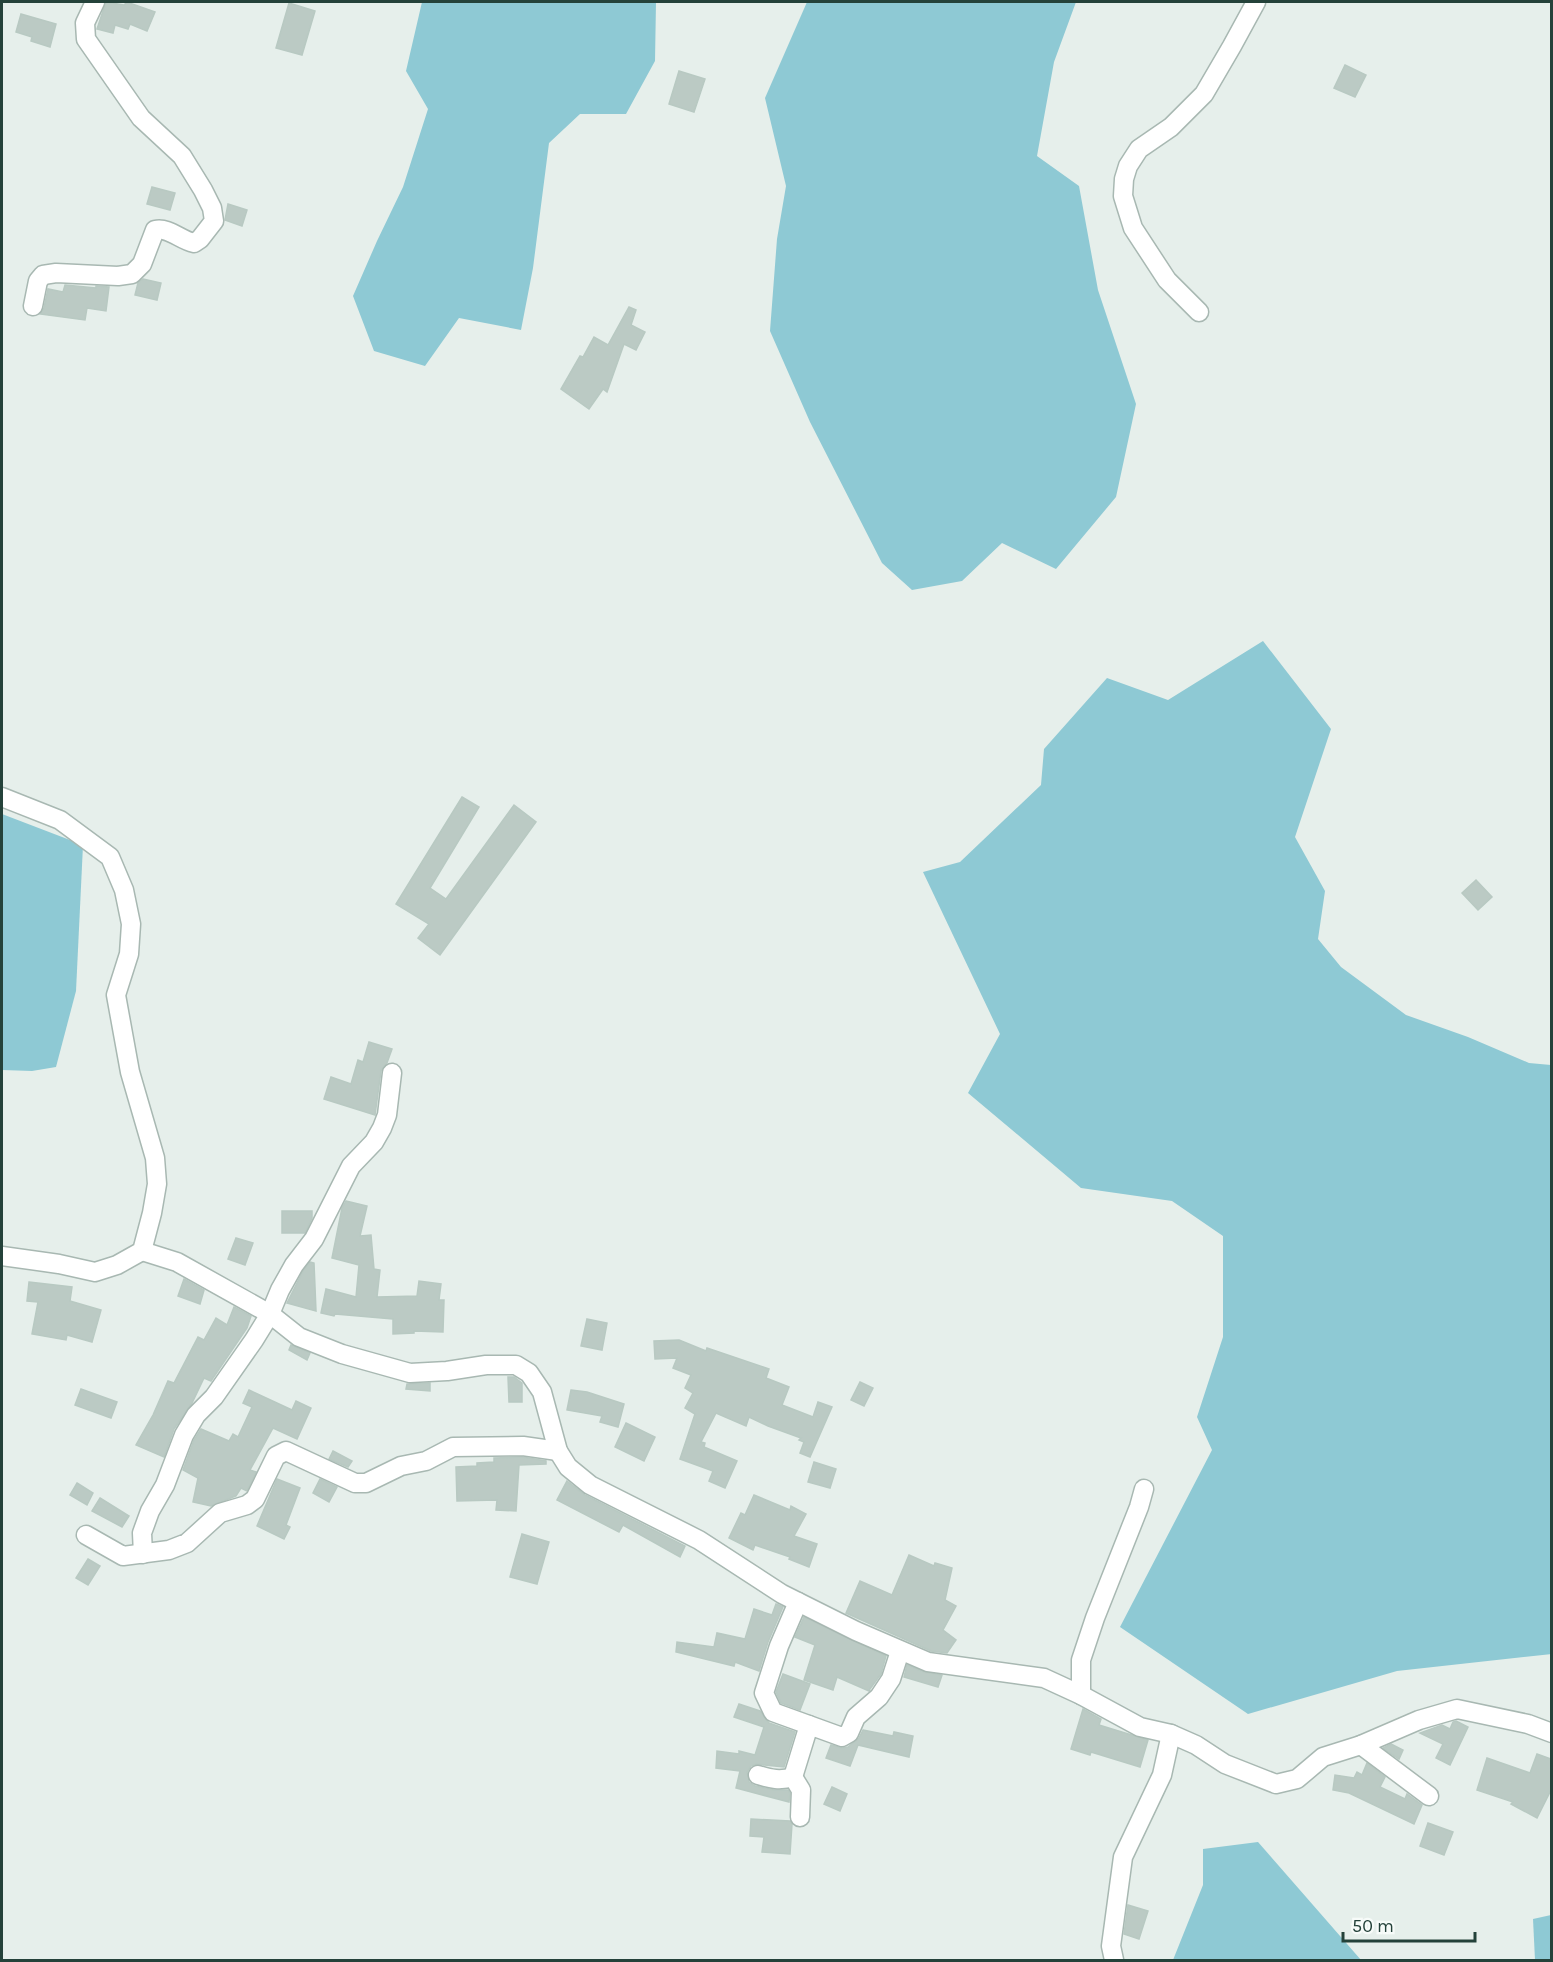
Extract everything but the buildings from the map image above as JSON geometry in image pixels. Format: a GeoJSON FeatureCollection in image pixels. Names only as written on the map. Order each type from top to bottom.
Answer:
{"type":"FeatureCollection","features":[{"type":"Feature","properties":{"kind":"street"},"geometry":{"type":"LineString","coordinates":[[33,306],[38,281],[43,275],[56,273],[118,276],[132,274],[142,264],[155,230],[169,231],[194,243],[200,240],[214,221],[212,208],[182,156],[141,118],[86,39],[85,23],[95,2]]}},
{"type":"Feature","properties":{"kind":"street"},"geometry":{"type":"LineString","coordinates":[[1200,312],[1167,280],[1133,228],[1123,196],[1124,179],[1128,166],[1139,149],[1171,127],[1204,94],[1256,2]]}},
{"type":"Feature","properties":{"kind":"street"},"geometry":{"type":"LineString","coordinates":[[2,797],[60,820],[110,857],[124,890],[131,924],[129,954],[116,995],[130,1072],[155,1158],[157,1184],[142,1251],[117,1265],[95,1272],[58,1263],[2,1256]]}},
{"type":"Feature","properties":{"kind":"street"},"geometry":{"type":"LineString","coordinates":[[143,1554],[142,1533],[150,1511],[165,1485],[184,1434],[196,1415],[214,1397],[270,1314],[280,1290],[294,1265],[314,1239],[351,1166],[374,1142],[387,1115],[392,1073]]}},
{"type":"Feature","properties":{"kind":"street"},"geometry":{"type":"LineString","coordinates":[[142,1251],[177,1262],[270,1314],[299,1337],[342,1354],[410,1373],[447,1371],[486,1365],[516,1365],[529,1373],[542,1392],[558,1451],[568,1467],[590,1485],[699,1540],[782,1594],[900,1651],[928,1662],[1044,1678],[1140,1727],[1171,1734],[1196,1745],[1225,1764],[1276,1785],[1297,1779],[1323,1756],[1361,1745],[1419,1720],[1457,1709],[1528,1724],[1551,1733]]}},
{"type":"Feature","properties":{"kind":"street"},"geometry":{"type":"LineString","coordinates":[[86,1534],[123,1556],[169,1550],[187,1543],[219,1513],[247,1505],[255,1498],[276,1456],[282,1452],[293,1453],[355,1482],[366,1483],[401,1466],[426,1461],[453,1447],[523,1446],[558,1451]]}},
{"type":"Feature","properties":{"kind":"street"},"geometry":{"type":"LineString","coordinates":[[1081,1695],[1081,1660],[1144,1489]]}},
{"type":"Feature","properties":{"kind":"street"},"geometry":{"type":"LineString","coordinates":[[798,1602],[779,1646],[764,1693],[773,1712],[842,1737],[849,1733],[856,1718],[879,1697],[891,1679],[900,1651]]}},
{"type":"Feature","properties":{"kind":"street"},"geometry":{"type":"LineString","coordinates":[[800,1817],[801,1790],[793,1777],[809,1725]]}},
{"type":"Feature","properties":{"kind":"street"},"geometry":{"type":"LineString","coordinates":[[1114,1960],[1111,1946],[1124,1857],[1162,1775],[1171,1734]]}},
{"type":"Feature","properties":{"kind":"street"},"geometry":{"type":"LineString","coordinates":[[1361,1745],[1429,1796]]}},
{"type":"Feature","properties":{"kind":"street"},"geometry":{"type":"LineString","coordinates":[[758,1775],[773,1780],[793,1777]]}},
{"type":"Feature","properties":{"kind":"water"},"geometry":{"type":"Polygon","coordinates":[[[422,2],[656,2],[655,61],[626,114],[580,114],[549,143],[533,268],[521,330],[459,318],[425,366],[374,351],[353,296],[403,187],[428,109],[406,71],[422,2]]]}},
{"type":"Feature","properties":{"kind":"water"},"geometry":{"type":"Polygon","coordinates":[[[807,2],[1076,2],[1054,62],[1037,156],[1079,186],[1098,290],[1136,404],[1116,497],[1056,569],[1002,543],[962,581],[912,590],[882,563],[810,422],[770,331],[777,239],[786,186],[765,98],[807,2]]]}},
{"type":"Feature","properties":{"kind":"water"},"geometry":{"type":"Polygon","coordinates":[[[1263,641],[1331,729],[1295,837],[1325,891],[1318,939],[1341,967],[1406,1015],[1468,1037],[1529,1063],[1551,1065],[1552,1654],[1397,1671],[1248,1714],[1120,1627],[1212,1450],[1197,1417],[1223,1337],[1223,1236],[1172,1201],[1081,1188],[968,1093],[1000,1034],[923,872],[960,862],[1041,785],[1044,749],[1107,678],[1168,700],[1263,641]]]}},
{"type":"Feature","properties":{"kind":"water"},"geometry":{"type":"Polygon","coordinates":[[[2,814],[83,845],[76,991],[56,1067],[32,1071],[2,1070],[2,814]]]}},
{"type":"Feature","properties":{"kind":"water"},"geometry":{"type":"Polygon","coordinates":[[[1258,1842],[1361,1960],[1173,1960],[1203,1885],[1203,1849],[1258,1842]]]}},
{"type":"Feature","properties":{"kind":"water"},"geometry":{"type":"Polygon","coordinates":[[[1551,1915],[1551,1960],[1535,1960],[1533,1919],[1551,1915]]]}}]}
